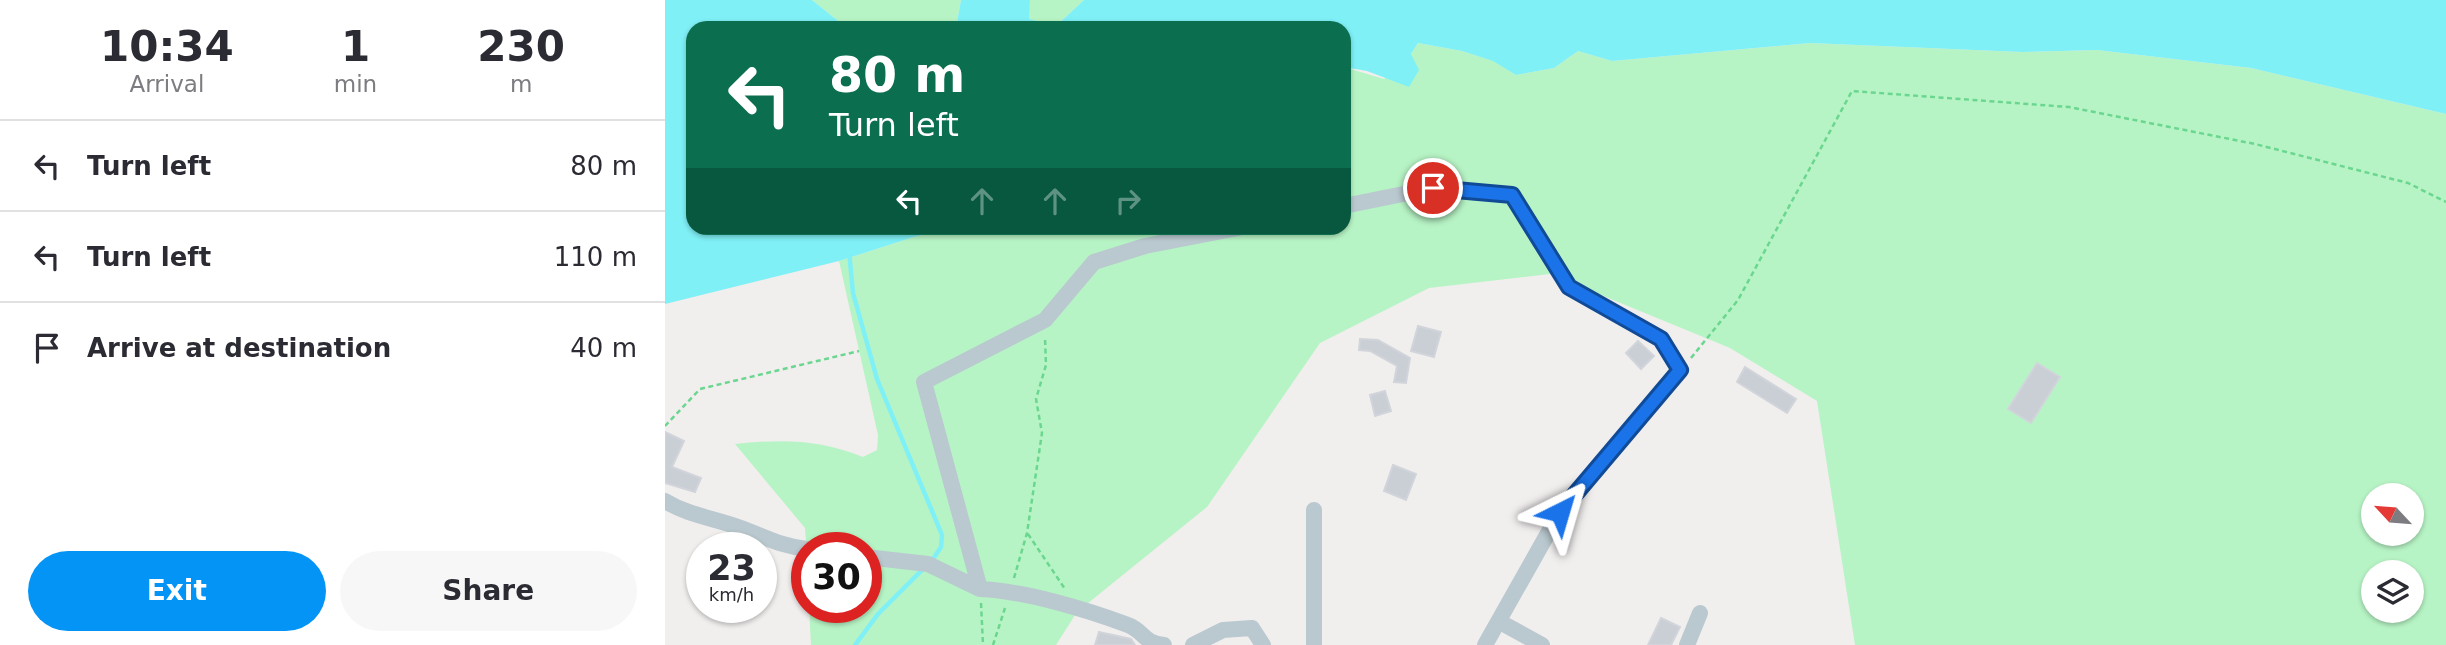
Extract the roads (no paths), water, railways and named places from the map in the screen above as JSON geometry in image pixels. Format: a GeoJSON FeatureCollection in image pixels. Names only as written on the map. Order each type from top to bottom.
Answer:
{"type":"FeatureCollection","features":[{"type":"Feature","properties":{"kind":"street"},"geometry":{"type":"LineString","coordinates":[[1351,205],[1433,188],[1512,195],[1569,287],[1661,339],[1680,370],[1560,512],[1485,645]]}},
{"type":"Feature","properties":{"kind":"street"},"geometry":{"type":"LineString","coordinates":[[980,589],[924,383],[1045,320],[1094,262],[1145,246],[1202,235]]}},
{"type":"Feature","properties":{"kind":"street"},"geometry":{"type":"LineString","coordinates":[[665,501],[683,511],[738,527],[780,546],[791,547]]}},
{"type":"Feature","properties":{"kind":"street"},"geometry":{"type":"LineString","coordinates":[[1314,510],[1314,645]]}},
{"type":"Feature","properties":{"kind":"street"},"geometry":{"type":"LineString","coordinates":[[882,559],[928,565],[980,589],[1010,590],[1132,626],[1150,644],[1164,645]]}},
{"type":"Feature","properties":{"kind":"street"},"geometry":{"type":"LineString","coordinates":[[1687,645],[1700,613]]}},
{"type":"Feature","properties":{"kind":"street"},"geometry":{"type":"LineString","coordinates":[[1500,622],[1542,645]]}},
{"type":"Feature","properties":{"kind":"street"},"geometry":{"type":"LineString","coordinates":[[1193,645],[1223,630],[1252,628],[1263,645]]}},
{"type":"Feature","properties":{"kind":"water"},"geometry":{"type":"Polygon","coordinates":[[[665,0],[812,0],[838,21],[686,21],[686,235],[923,235],[839,261],[665,304],[665,0]]]}},
{"type":"Feature","properties":{"kind":"water"},"geometry":{"type":"Polygon","coordinates":[[[961,0],[1030,0],[1029,19],[1037,21],[957,21],[961,0]]]}},
{"type":"Feature","properties":{"kind":"water"},"geometry":{"type":"Polygon","coordinates":[[[1084,0],[2446,0],[2446,114],[2251,68],[2097,50],[2022,52],[1810,43],[1612,61],[1578,51],[1554,68],[1516,75],[1493,61],[1462,51],[1418,43],[1411,54],[1419,70],[1409,87],[1367,71],[1351,68],[1351,21],[1061,21],[1084,0]]]}},
{"type":"Feature","properties":{"kind":"waterway"},"geometry":{"type":"LineString","coordinates":[[849,251],[853,293],[877,379],[942,535],[941,547],[931,562]]}},
{"type":"Feature","properties":{"kind":"waterway"},"geometry":{"type":"LineString","coordinates":[[855,645],[878,614],[924,568]]}}]}
